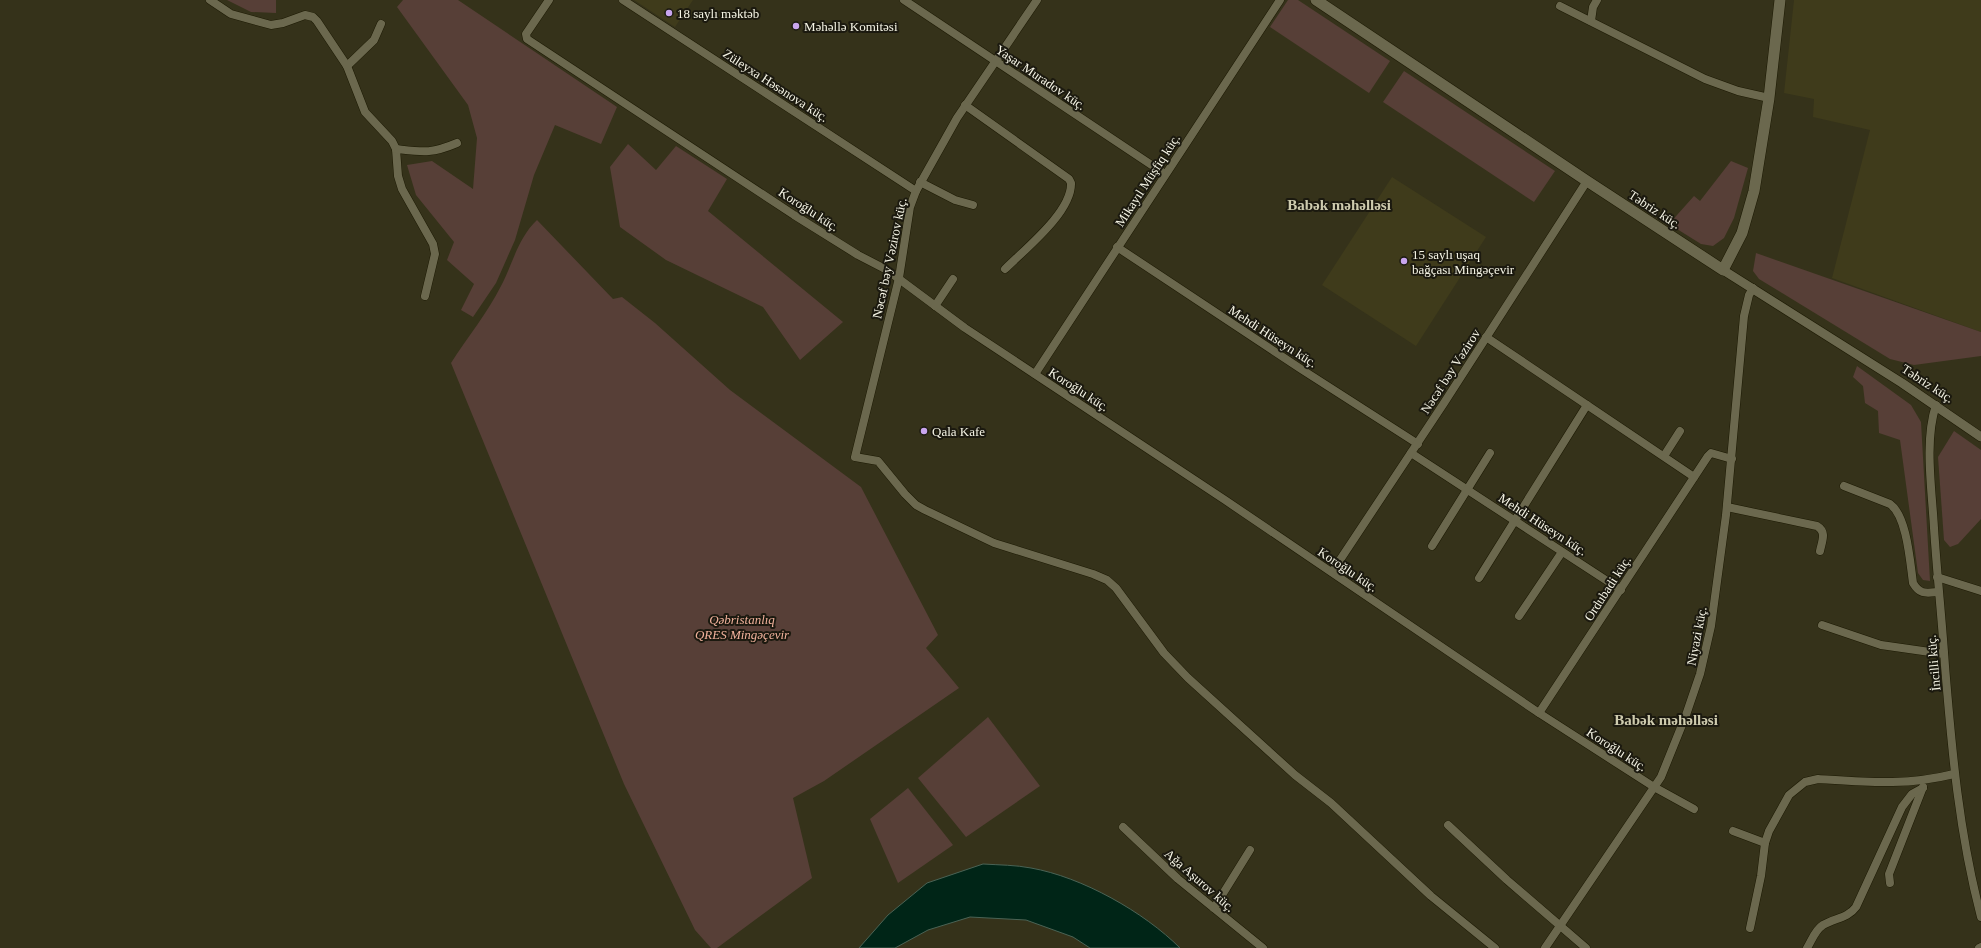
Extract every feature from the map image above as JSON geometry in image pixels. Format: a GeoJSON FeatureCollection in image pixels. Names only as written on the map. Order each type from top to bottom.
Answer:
{"type":"FeatureCollection","features":[{"type":"Feature","properties":{"kind":"main road","name":"Təbriz küç."},"geometry":{"type":"LineString","coordinates":[[1316,0],[1723,270]]}},
{"type":"Feature","properties":{"kind":"main road"},"geometry":{"type":"LineString","coordinates":[[1723,270],[1742,233],[1759,166],[1769,98],[1780,0]]}},
{"type":"Feature","properties":{"kind":"street"},"geometry":{"type":"LineString","coordinates":[[210,0],[231,14],[271,25],[283,23],[305,15],[313,17],[322,26],[347,66],[365,112],[392,141],[396,149],[398,176],[402,189],[433,244],[435,254],[425,296]]}},
{"type":"Feature","properties":{"kind":"street","name":"Koroğlu küç."},"geometry":{"type":"LineString","coordinates":[[549,0],[526,34],[527,39],[794,215],[858,255],[899,278],[935,306],[1034,374],[1332,572],[1538,713],[1654,787],[1694,809]]}},
{"type":"Feature","properties":{"kind":"street","name":"Züleyxa Həsənova küç."},"geometry":{"type":"LineString","coordinates":[[623,0],[916,191]]}},
{"type":"Feature","properties":{"kind":"street","name":"Yaşar Muradov küç."},"geometry":{"type":"LineString","coordinates":[[904,0],[1165,174]]}},
{"type":"Feature","properties":{"kind":"street","name":"Nəcəf bəy Vəzirov küç."},"geometry":{"type":"LineString","coordinates":[[1037,0],[966,105],[916,191],[910,207],[899,278],[855,457],[878,461],[905,494],[916,505],[925,510],[994,543],[1093,574],[1107,580],[1127,601],[1164,653],[1188,678],[1295,775],[1331,803],[1431,896],[1495,948]]}},
{"type":"Feature","properties":{"kind":"street","name":"Mikayıl Müşfiq küç."},"geometry":{"type":"LineString","coordinates":[[1034,374],[1280,0]]}},
{"type":"Feature","properties":{"kind":"street"},"geometry":{"type":"LineString","coordinates":[[1592,21],[1593,7],[1597,0]]}},
{"type":"Feature","properties":{"kind":"street"},"geometry":{"type":"LineString","coordinates":[[1560,6],[1592,21],[1673,65],[1738,91],[1769,98]]}},
{"type":"Feature","properties":{"kind":"street"},"geometry":{"type":"LineString","coordinates":[[347,66],[374,40],[381,24]]}},
{"type":"Feature","properties":{"kind":"street"},"geometry":{"type":"LineString","coordinates":[[966,105],[1069,179],[1071,183],[1067,199],[1055,218],[1005,269]]}},
{"type":"Feature","properties":{"kind":"street"},"geometry":{"type":"LineString","coordinates":[[396,149],[426,152],[438,151],[457,143]]}},
{"type":"Feature","properties":{"kind":"street","name":"Nəcəf bəy Vəzirov"},"geometry":{"type":"LineString","coordinates":[[1332,572],[1418,444],[1587,181]]}},
{"type":"Feature","properties":{"kind":"street"},"geometry":{"type":"LineString","coordinates":[[920,182],[955,200],[973,205]]}},
{"type":"Feature","properties":{"kind":"street","name":"Mehdi Hüseyn küç."},"geometry":{"type":"LineString","coordinates":[[1117,247],[1300,369],[1418,444]]}},
{"type":"Feature","properties":{"kind":"street","name":"Təbriz küç."},"geometry":{"type":"LineString","coordinates":[[1723,270],[1936,405],[1981,437]]}},
{"type":"Feature","properties":{"kind":"street"},"geometry":{"type":"LineString","coordinates":[[935,306],[953,279]]}},
{"type":"Feature","properties":{"kind":"street","name":"Niyazi küç."},"geometry":{"type":"LineString","coordinates":[[1545,948],[1654,787],[1670,755],[1700,674],[1711,626],[1727,507],[1744,316],[1749,295],[1753,288]]}},
{"type":"Feature","properties":{"kind":"street"},"geometry":{"type":"LineString","coordinates":[[1486,337],[1694,477]]}},
{"type":"Feature","properties":{"kind":"street"},"geometry":{"type":"LineString","coordinates":[[1479,578],[1587,405]]}},
{"type":"Feature","properties":{"kind":"street","name":"İncilli küç."},"geometry":{"type":"LineString","coordinates":[[1936,405],[1931,428],[1931,460],[1938,592],[1954,774],[1963,839],[1981,917]]}},
{"type":"Feature","properties":{"kind":"street"},"geometry":{"type":"LineString","coordinates":[[1664,456],[1680,431]]}},
{"type":"Feature","properties":{"kind":"street","name":"Mehdi Hüseyn küç."},"geometry":{"type":"LineString","coordinates":[[1411,453],[1621,590]]}},
{"type":"Feature","properties":{"kind":"street"},"geometry":{"type":"LineString","coordinates":[[1432,546],[1490,453]]}},
{"type":"Feature","properties":{"kind":"street","name":"Ordubadi küç."},"geometry":{"type":"LineString","coordinates":[[1538,713],[1711,453],[1732,459]]}},
{"type":"Feature","properties":{"kind":"street"},"geometry":{"type":"LineString","coordinates":[[1844,486],[1895,507],[1903,525],[1915,587],[1922,593],[1938,592]]}},
{"type":"Feature","properties":{"kind":"street"},"geometry":{"type":"LineString","coordinates":[[1727,507],[1817,526],[1822,529],[1824,534],[1820,551]]}},
{"type":"Feature","properties":{"kind":"street"},"geometry":{"type":"LineString","coordinates":[[1520,616],[1562,552]]}},
{"type":"Feature","properties":{"kind":"street"},"geometry":{"type":"LineString","coordinates":[[1937,577],[1981,591]]}},
{"type":"Feature","properties":{"kind":"street"},"geometry":{"type":"LineString","coordinates":[[1822,626],[1881,645],[1944,654]]}},
{"type":"Feature","properties":{"kind":"street"},"geometry":{"type":"LineString","coordinates":[[1807,948],[1815,932],[1824,925],[1852,913],[1902,807],[1912,794],[1924,785],[1954,774]]}},
{"type":"Feature","properties":{"kind":"street"},"geometry":{"type":"LineString","coordinates":[[1750,928],[1761,876],[1765,843],[1769,831],[1789,795],[1805,782],[1811,780],[1924,785]]}},
{"type":"Feature","properties":{"kind":"street"},"geometry":{"type":"LineString","coordinates":[[1890,883],[1889,874],[1924,785]]}},
{"type":"Feature","properties":{"kind":"street"},"geometry":{"type":"LineString","coordinates":[[1448,825],[1507,880],[1586,948]]}},
{"type":"Feature","properties":{"kind":"street","name":"Ağa Aşurov küç."},"geometry":{"type":"LineString","coordinates":[[1124,827],[1178,879],[1263,948]]}},
{"type":"Feature","properties":{"kind":"street"},"geometry":{"type":"LineString","coordinates":[[1733,831],[1765,843]]}},
{"type":"Feature","properties":{"kind":"street"},"geometry":{"type":"LineString","coordinates":[[1214,908],[1250,850]]}},
{"type":"Feature","properties":{"kind":"shaded area","name":"18 saylı məktəb"},"geometry":{"type":"Polygon","coordinates":[[[634,0],[693,0],[675,27],[634,0]]]}},
{"type":"Feature","properties":{"kind":"shaded area"},"geometry":{"type":"Polygon","coordinates":[[[1794,0],[1981,0],[1981,332],[1832,278],[1870,130],[1813,117],[1814,99],[1784,93],[1794,0]]]}},
{"type":"Feature","properties":{"kind":"shaded area","name":"15 saylı uşaq bağçası Mingəçevir"},"geometry":{"type":"Polygon","coordinates":[[[1392,177],[1486,237],[1416,346],[1322,285],[1392,177]]]}},
{"type":"Feature","properties":{"kind":"shaded area"},"geometry":{"type":"Polygon","coordinates":[[[983,864],[1031,868],[1071,879],[1130,909],[1149,922],[1180,948],[1090,948],[1073,937],[1026,920],[970,917],[928,930],[895,948],[859,948],[888,915],[927,883],[983,864]]]}},
{"type":"Feature","properties":{"kind":"green space"},"geometry":{"type":"Polygon","coordinates":[[[227,0],[276,0],[276,13],[251,12],[227,0]]]}},
{"type":"Feature","properties":{"kind":"green space"},"geometry":{"type":"Polygon","coordinates":[[[403,0],[458,0],[617,107],[601,144],[555,125],[534,175],[515,240],[496,283],[473,317],[461,310],[474,284],[447,260],[454,242],[416,195],[407,165],[432,161],[473,189],[477,138],[468,105],[397,7],[403,0]]]}},
{"type":"Feature","properties":{"kind":"green space"},"geometry":{"type":"Polygon","coordinates":[[[1288,0],[1298,0],[1390,61],[1369,93],[1270,27],[1288,0]]]}},
{"type":"Feature","properties":{"kind":"green space"},"geometry":{"type":"Polygon","coordinates":[[[1404,71],[1555,171],[1534,202],[1383,102],[1404,71]]]}},
{"type":"Feature","properties":{"kind":"green space"},"geometry":{"type":"Polygon","coordinates":[[[628,144],[656,170],[676,146],[727,179],[708,211],[843,322],[800,360],[763,307],[666,260],[620,227],[610,167],[628,144]]]}},
{"type":"Feature","properties":{"kind":"green space"},"geometry":{"type":"Polygon","coordinates":[[[1731,161],[1748,168],[1734,218],[1724,238],[1713,246],[1701,244],[1669,224],[1694,196],[1700,201],[1731,161]]]}},
{"type":"Feature","properties":{"kind":"green space","name":"Qəbristanlıq QRES Mingəçevir"},"geometry":{"type":"Polygon","coordinates":[[[537,220],[613,299],[622,297],[655,323],[730,390],[861,487],[938,635],[926,648],[959,688],[824,781],[793,798],[812,878],[717,948],[711,948],[695,930],[624,784],[451,363],[490,305],[501,286],[520,243],[530,227],[537,220]]]}},
{"type":"Feature","properties":{"kind":"green space"},"geometry":{"type":"Polygon","coordinates":[[[1756,253],[1981,332],[1981,356],[1914,365],[1890,359],[1759,279],[1753,271],[1756,253]]]}},
{"type":"Feature","properties":{"kind":"green space"},"geometry":{"type":"Polygon","coordinates":[[[1857,366],[1911,405],[1921,422],[1930,581],[1923,580],[1918,573],[1900,440],[1879,433],[1878,411],[1865,403],[1863,386],[1853,377],[1857,366]]]}},
{"type":"Feature","properties":{"kind":"green space"},"geometry":{"type":"Polygon","coordinates":[[[1954,431],[1981,450],[1981,519],[1958,544],[1950,547],[1944,540],[1938,457],[1954,431]]]}},
{"type":"Feature","properties":{"kind":"green space"},"geometry":{"type":"Polygon","coordinates":[[[988,717],[1040,786],[966,837],[918,778],[988,717]]]}},
{"type":"Feature","properties":{"kind":"green space"},"geometry":{"type":"Polygon","coordinates":[[[908,788],[953,845],[898,883],[870,819],[908,788]]]}},
{"type":"Feature","properties":{"kind":"place","name":"18 saylı məktəb"},"geometry":{"type":"Point","coordinates":[669,13]}},
{"type":"Feature","properties":{"kind":"place","name":"Məhəllə Komitəsi"},"geometry":{"type":"Point","coordinates":[796,26]}},
{"type":"Feature","properties":{"kind":"place","name":"15 saylı uşaq bağçası Mingəçevir"},"geometry":{"type":"Point","coordinates":[1404,261]}},
{"type":"Feature","properties":{"kind":"place","name":"Qala Kafe"},"geometry":{"type":"Point","coordinates":[924,431]}},
{"type":"Feature","properties":{"kind":"district","name":"Babək məhəlləsi"},"geometry":{"type":"Point","coordinates":[1339,205]}},
{"type":"Feature","properties":{"kind":"district","name":"Babək məhəlləsi"},"geometry":{"type":"Point","coordinates":[1666,720]}}]}
